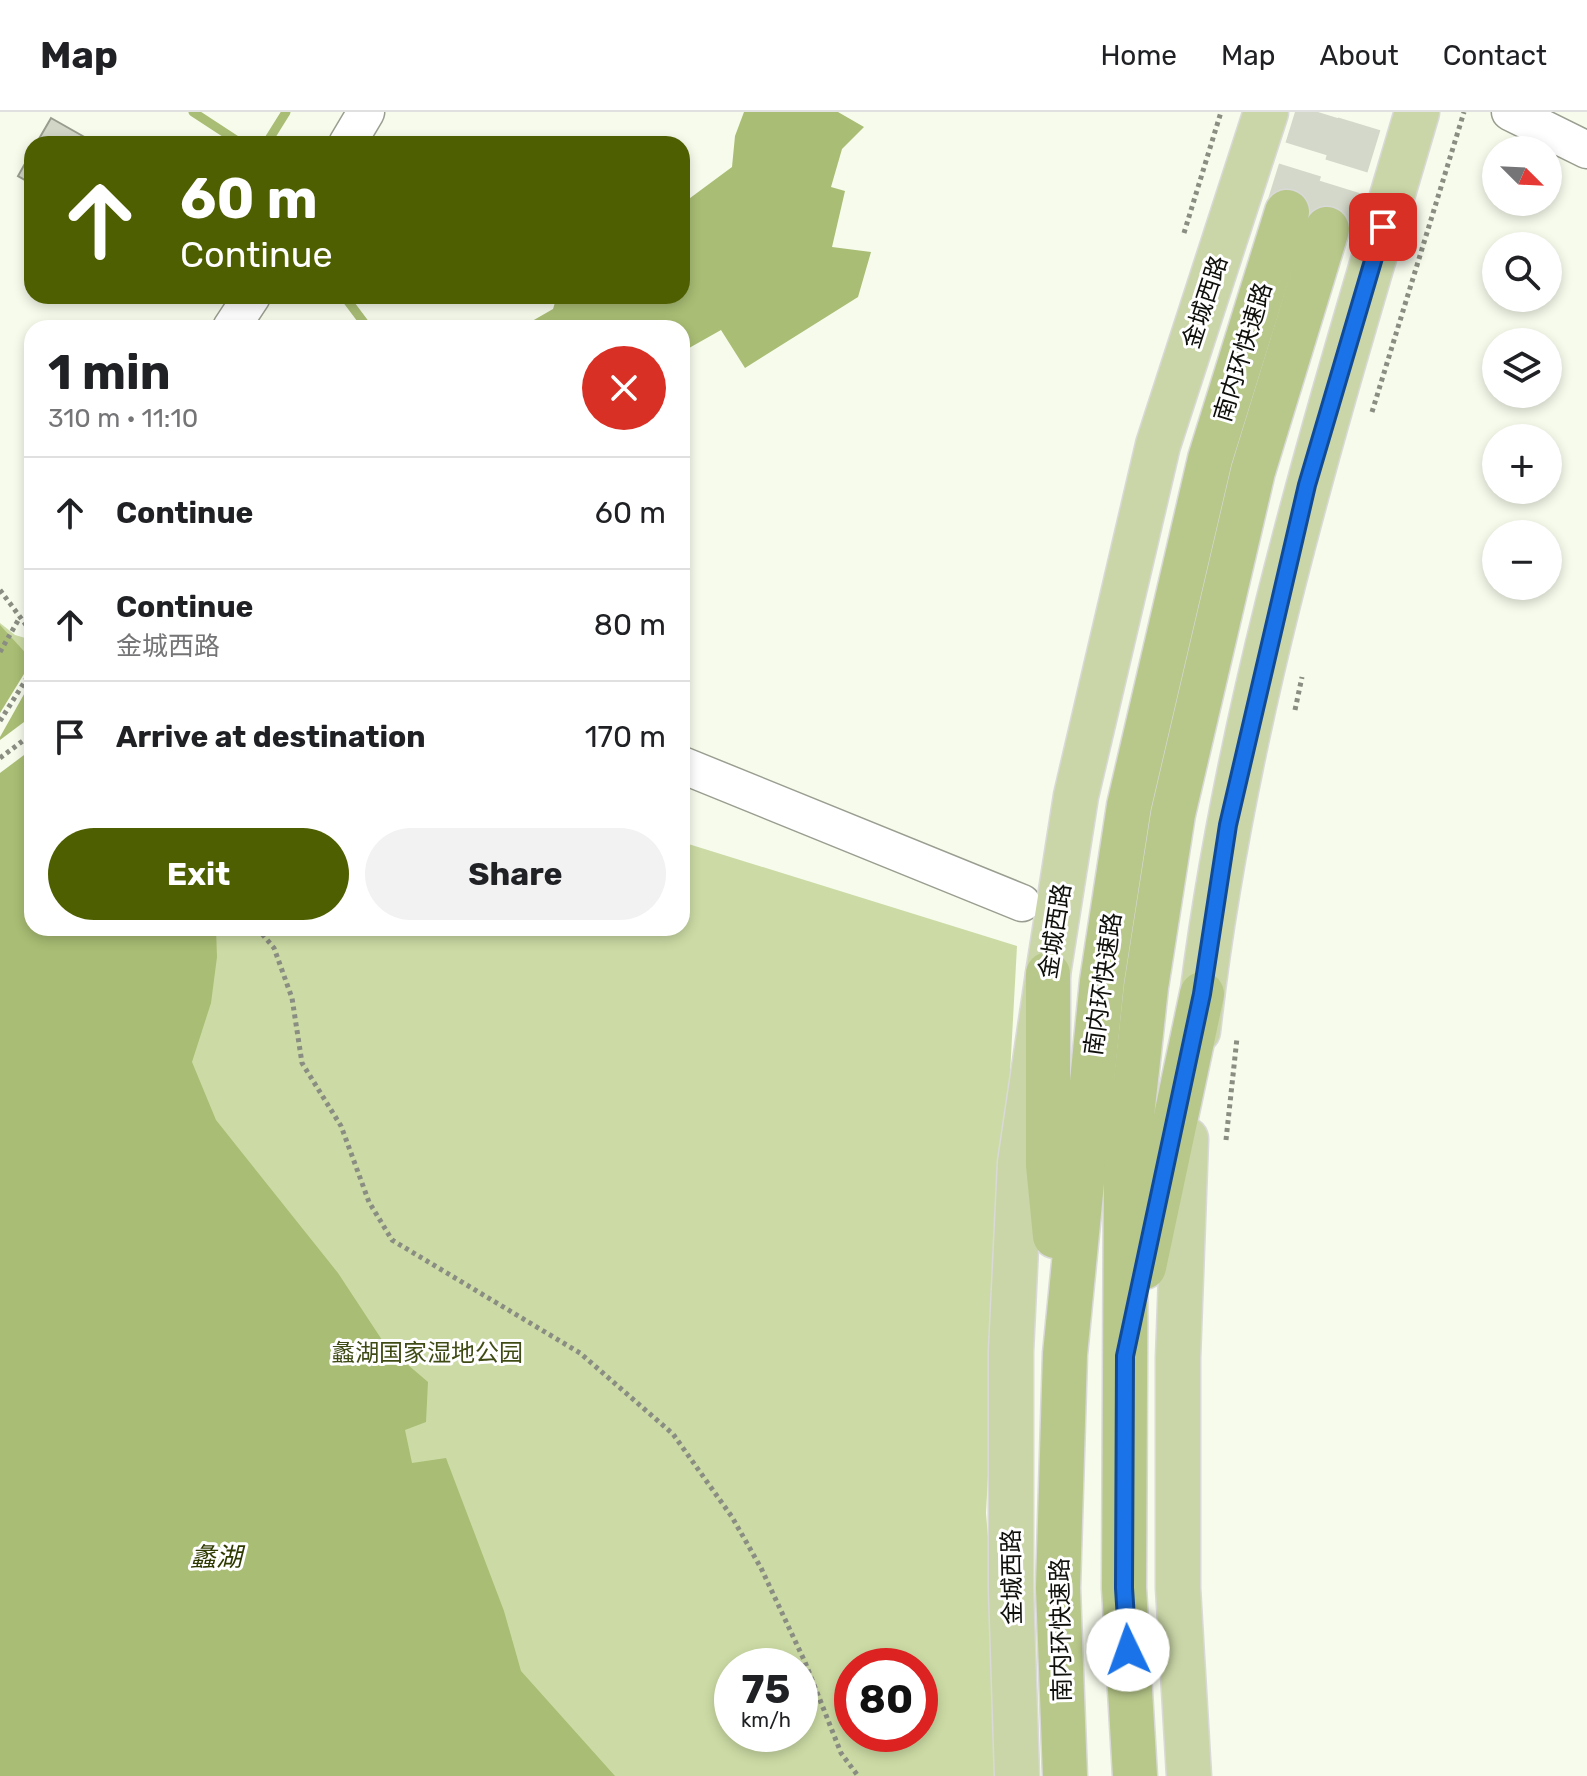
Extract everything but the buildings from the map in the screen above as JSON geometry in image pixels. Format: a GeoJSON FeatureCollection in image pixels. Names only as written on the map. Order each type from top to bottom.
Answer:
{"type":"FeatureCollection","features":[{"type":"Feature","properties":{"kind":"highway","name":"南内环快速路"},"geometry":{"type":"LineString","coordinates":[[1065,1776],[1058,1588],[1065,1354],[1100,997],[1129,806],[1210,459],[1287,212]]}},
{"type":"Feature","properties":{"kind":"highway","name":"南内环快速路"},"geometry":{"type":"LineString","coordinates":[[1135,1776],[1124,1588],[1126,1171],[1146,987],[1173,814],[1253,471],[1327,229]]}},
{"type":"Feature","properties":{"kind":"highway"},"geometry":{"type":"LineString","coordinates":[[1048,974],[1048,1165],[1065,1354]]}},
{"type":"Feature","properties":{"kind":"highway"},"geometry":{"type":"LineString","coordinates":[[1125,1356],[1202,994]]}},
{"type":"Feature","properties":{"kind":"main road","name":"金城西路"},"geometry":{"type":"LineString","coordinates":[[1017,1776],[1011,1588],[1011,1352],[1020,1163],[1048,974],[1076,796],[1158,445],[1266,112]]}},
{"type":"Feature","properties":{"kind":"main road"},"geometry":{"type":"LineString","coordinates":[[1189,1776],[1178,1588],[1178,1358],[1182,1175],[1202,994],[1228,825],[1307,485],[1417,112]]}},
{"type":"Feature","properties":{"kind":"street"},"geometry":{"type":"LineString","coordinates":[[352,136],[366,112]]}},
{"type":"Feature","properties":{"kind":"street"},"geometry":{"type":"LineString","coordinates":[[1510,112],[1587,150]]}},
{"type":"Feature","properties":{"kind":"street"},"geometry":{"type":"LineString","coordinates":[[690,768],[1022,903]]}},
{"type":"Feature","properties":{"kind":"path"},"geometry":{"type":"LineString","coordinates":[[1369,422],[1464,112]]}},
{"type":"Feature","properties":{"kind":"path"},"geometry":{"type":"LineString","coordinates":[[0,590],[24,622]]}},
{"type":"Feature","properties":{"kind":"path"},"geometry":{"type":"LineString","coordinates":[[0,652],[20,617]]}},
{"type":"Feature","properties":{"kind":"path"},"geometry":{"type":"LineString","coordinates":[[1292,724],[1305,663]]}},
{"type":"Feature","properties":{"kind":"path"},"geometry":{"type":"LineString","coordinates":[[0,721],[24,683]]}},
{"type":"Feature","properties":{"kind":"path"},"geometry":{"type":"LineString","coordinates":[[0,758],[24,740]]}},
{"type":"Feature","properties":{"kind":"path"},"geometry":{"type":"LineString","coordinates":[[264,936],[274,948],[292,998],[302,1063],[341,1126],[369,1202],[392,1240],[580,1353],[673,1434],[732,1517],[761,1568],[841,1753],[858,1776]]}},
{"type":"Feature","properties":{"kind":"path"},"geometry":{"type":"LineString","coordinates":[[1225,1148],[1238,1029]]}},
{"type":"Feature","properties":{"kind":"green space","name":"蠡湖国家湿地公园"},"geometry":{"type":"Polygon","coordinates":[[[0,623],[15,635],[24,638],[24,936],[690,936],[690,844],[1017,946],[986,1513],[1008,1776],[0,1776],[0,623]]]}},
{"type":"Feature","properties":{"kind":"water"},"geometry":{"type":"Polygon","coordinates":[[[744,112],[838,112],[864,127],[842,149],[831,187],[845,191],[832,247],[871,252],[858,297],[745,368],[721,330],[690,347],[690,320],[534,320],[553,309],[555,304],[690,304],[690,198],[732,167],[735,136],[744,112]]]}},
{"type":"Feature","properties":{"kind":"water","name":"蠡湖"},"geometry":{"type":"Polygon","coordinates":[[[0,625],[24,651],[24,936],[216,936],[211,1003],[192,1062],[216,1120],[338,1273],[386,1346],[428,1382],[426,1422],[405,1430],[412,1463],[446,1458],[504,1611],[521,1671],[615,1776],[0,1776],[0,625]]]}},
{"type":"Feature","properties":{"kind":"pier"},"geometry":{"type":"Polygon","coordinates":[[[24,674],[24,694],[0,737],[0,713],[24,674]]]}},
{"type":"Feature","properties":{"kind":"pier"},"geometry":{"type":"Polygon","coordinates":[[[24,722],[24,755],[0,773],[0,740],[24,722]]]}},
{"type":"Feature","properties":{"kind":"waterway"},"geometry":{"type":"LineString","coordinates":[[193,112],[230,136]]}},
{"type":"Feature","properties":{"kind":"waterway"},"geometry":{"type":"LineString","coordinates":[[271,136],[286,112]]}},
{"type":"Feature","properties":{"kind":"waterway"},"geometry":{"type":"LineString","coordinates":[[350,304],[362,320]]}},
{"type":"Feature","properties":{"kind":"tunnel"},"geometry":{"type":"LineString","coordinates":[[1287,212],[1318,112]]}},
{"type":"Feature","properties":{"kind":"tunnel"},"geometry":{"type":"LineString","coordinates":[[1327,229],[1363,112]]}},
{"type":"Feature","properties":{"kind":"route"},"geometry":{"type":"LineString","coordinates":[[1128,1650],[1124,1588],[1125,1356],[1202,994],[1228,825],[1307,485],[1383,227]]}}]}
